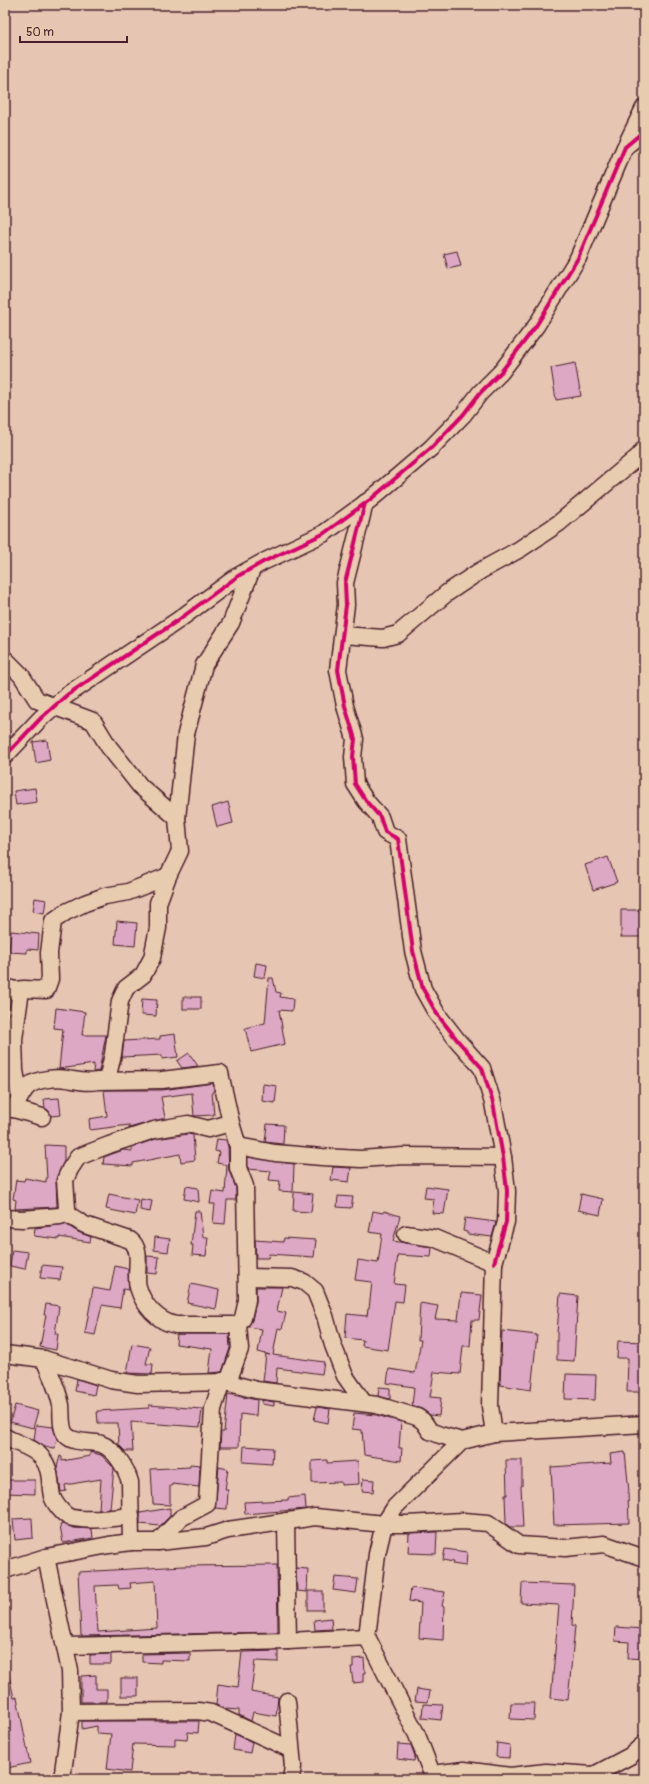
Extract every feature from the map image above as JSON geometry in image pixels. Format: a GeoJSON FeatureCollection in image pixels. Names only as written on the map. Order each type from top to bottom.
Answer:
{"type":"FeatureCollection","features":[{"type":"Feature","properties":{"kind":"street"},"geometry":{"type":"LineString","coordinates":[[5,756],[30,728],[53,707],[99,672],[177,621],[238,576],[324,534],[365,503],[431,448],[463,415],[480,393],[518,352],[564,283],[578,258],[625,147],[644,108]]}},
{"type":"Feature","properties":{"kind":"street"},"geometry":{"type":"LineString","coordinates":[[625,147],[644,131]]}},
{"type":"Feature","properties":{"kind":"street"},"geometry":{"type":"LineString","coordinates":[[343,635],[383,638],[398,634],[447,593],[480,571],[520,549],[559,523],[638,456],[644,449]]}},
{"type":"Feature","properties":{"kind":"street"},"geometry":{"type":"LineString","coordinates":[[365,503],[345,583],[346,606],[338,670],[345,706],[355,739],[353,757],[355,784],[366,801],[380,817],[385,832],[398,839],[413,951],[423,989],[437,1014],[482,1068],[493,1103],[503,1157],[507,1191],[506,1222],[494,1263],[490,1406],[494,1433]]}},
{"type":"Feature","properties":{"kind":"street"},"geometry":{"type":"LineString","coordinates":[[107,1080],[108,1070],[113,1054],[120,1001],[126,988],[143,975],[152,958],[158,928],[158,903],[168,876],[180,851],[177,818],[186,734],[204,665],[231,623],[252,569]]}},
{"type":"Feature","properties":{"kind":"street"},"geometry":{"type":"LineString","coordinates":[[5,659],[21,675],[36,700],[93,721],[109,747],[140,786],[177,818]]}},
{"type":"Feature","properties":{"kind":"street"},"geometry":{"type":"LineString","coordinates":[[10,988],[46,990],[50,979],[49,953],[53,921],[66,912],[85,903],[105,896],[128,892],[168,876]]}},
{"type":"Feature","properties":{"kind":"street"},"geometry":{"type":"LineString","coordinates":[[10,988],[20,997],[14,1039],[15,1071],[13,1105]]}},
{"type":"Feature","properties":{"kind":"street"},"geometry":{"type":"LineString","coordinates":[[5,1354],[44,1359],[111,1380],[138,1384],[228,1382],[240,1349],[238,1325],[244,1318],[247,1300],[245,1186],[238,1168],[238,1146],[231,1123],[220,1072],[162,1080],[107,1080],[89,1083],[60,1078],[52,1079],[28,1086],[13,1105]]}},
{"type":"Feature","properties":{"kind":"street"},"geometry":{"type":"LineString","coordinates":[[13,1105],[42,1117]]}},
{"type":"Feature","properties":{"kind":"street"},"geometry":{"type":"LineString","coordinates":[[65,1214],[67,1208],[65,1180],[70,1168],[78,1157],[154,1130],[188,1124],[208,1129],[231,1123]]}},
{"type":"Feature","properties":{"kind":"street"},"geometry":{"type":"LineString","coordinates":[[238,1146],[275,1153],[361,1159],[403,1156],[503,1157]]}},
{"type":"Feature","properties":{"kind":"street"},"geometry":{"type":"LineString","coordinates":[[5,1218],[22,1219],[60,1216],[65,1214],[79,1220],[85,1225],[130,1240],[135,1243],[137,1251],[138,1288],[155,1315],[166,1323],[176,1325],[238,1325]]}},
{"type":"Feature","properties":{"kind":"street"},"geometry":{"type":"LineString","coordinates":[[406,1234],[434,1238],[494,1263]]}},
{"type":"Feature","properties":{"kind":"street"},"geometry":{"type":"LineString","coordinates":[[247,1277],[292,1278],[304,1282],[315,1291],[345,1376],[364,1403]]}},
{"type":"Feature","properties":{"kind":"street"},"geometry":{"type":"LineString","coordinates":[[44,1359],[58,1394],[62,1428],[66,1435],[72,1439],[101,1444],[110,1449],[125,1469],[130,1482],[131,1542]]}},
{"type":"Feature","properties":{"kind":"street"},"geometry":{"type":"LineString","coordinates":[[222,1381],[256,1390],[364,1403],[417,1417],[423,1421],[430,1431],[462,1441],[494,1433],[644,1424]]}},
{"type":"Feature","properties":{"kind":"street"},"geometry":{"type":"LineString","coordinates":[[158,1542],[181,1518],[207,1504],[213,1409],[222,1381]]}},
{"type":"Feature","properties":{"kind":"street"},"geometry":{"type":"LineString","coordinates":[[5,1437],[35,1451],[42,1457],[50,1476],[52,1497],[64,1514],[70,1517],[106,1519],[131,1516]]}},
{"type":"Feature","properties":{"kind":"street"},"geometry":{"type":"LineString","coordinates":[[462,1441],[395,1507],[384,1524],[377,1554],[367,1637],[417,1735],[433,1777],[464,1770],[510,1776],[546,1772],[598,1777],[630,1756],[644,1744]]}},
{"type":"Feature","properties":{"kind":"street"},"geometry":{"type":"LineString","coordinates":[[5,1570],[46,1557],[131,1542],[158,1542],[206,1536],[228,1530],[315,1517],[384,1524],[463,1521],[488,1523],[519,1545],[565,1548],[604,1544],[644,1558]]}},
{"type":"Feature","properties":{"kind":"street"},"geometry":{"type":"LineString","coordinates":[[286,1521],[288,1641]]}},
{"type":"Feature","properties":{"kind":"street"},"geometry":{"type":"LineString","coordinates":[[46,1557],[66,1646],[70,1671],[72,1712],[62,1779]]}},
{"type":"Feature","properties":{"kind":"street"},"geometry":{"type":"LineString","coordinates":[[66,1646],[288,1641],[367,1637]]}},
{"type":"Feature","properties":{"kind":"street"},"geometry":{"type":"LineString","coordinates":[[287,1701],[292,1767],[291,1779]]}},
{"type":"Feature","properties":{"kind":"street"},"geometry":{"type":"LineString","coordinates":[[72,1712],[198,1711],[211,1713],[290,1749]]}},
{"type":"Feature","properties":{"kind":"building"},"geometry":{"type":"Polygon","coordinates":[[[457,251],[461,266],[448,269],[444,254],[457,251]]]}},
{"type":"Feature","properties":{"kind":"building"},"geometry":{"type":"Polygon","coordinates":[[[575,363],[581,396],[556,400],[551,368],[575,363]]]}},
{"type":"Feature","properties":{"kind":"building"},"geometry":{"type":"Polygon","coordinates":[[[47,740],[50,760],[36,763],[33,742],[47,740]]]}},
{"type":"Feature","properties":{"kind":"building"},"geometry":{"type":"Polygon","coordinates":[[[35,788],[37,802],[16,805],[14,791],[35,788]]]}},
{"type":"Feature","properties":{"kind":"building"},"geometry":{"type":"Polygon","coordinates":[[[228,802],[233,823],[217,827],[212,807],[228,802]]]}},
{"type":"Feature","properties":{"kind":"building"},"geometry":{"type":"Polygon","coordinates":[[[608,857],[617,882],[593,890],[585,865],[608,857]]]}},
{"type":"Feature","properties":{"kind":"building"},"geometry":{"type":"Polygon","coordinates":[[[35,898],[46,900],[44,913],[33,911],[35,898]]]}},
{"type":"Feature","properties":{"kind":"building"},"geometry":{"type":"Polygon","coordinates":[[[621,910],[644,910],[644,937],[621,937],[621,910]]]}},
{"type":"Feature","properties":{"kind":"building"},"geometry":{"type":"Polygon","coordinates":[[[117,921],[137,923],[135,946],[115,944],[117,921]]]}},
{"type":"Feature","properties":{"kind":"building"},"geometry":{"type":"Polygon","coordinates":[[[11,931],[39,934],[38,950],[27,949],[27,953],[9,952],[11,931]]]}},
{"type":"Feature","properties":{"kind":"building"},"geometry":{"type":"Polygon","coordinates":[[[256,963],[267,965],[265,978],[254,976],[256,963]]]}},
{"type":"Feature","properties":{"kind":"building"},"geometry":{"type":"Polygon","coordinates":[[[269,978],[273,978],[276,992],[281,993],[280,997],[293,999],[292,1011],[279,1010],[285,1044],[251,1052],[245,1028],[265,1023],[269,978]]]}},
{"type":"Feature","properties":{"kind":"building"},"geometry":{"type":"Polygon","coordinates":[[[183,997],[201,997],[201,1009],[183,1009],[183,997]]]}},
{"type":"Feature","properties":{"kind":"building"},"geometry":{"type":"Polygon","coordinates":[[[142,999],[157,1000],[156,1016],[141,1015],[142,999]]]}},
{"type":"Feature","properties":{"kind":"building"},"geometry":{"type":"Polygon","coordinates":[[[56,1008],[85,1012],[82,1035],[106,1035],[99,1071],[93,1072],[94,1064],[59,1069],[63,1029],[54,1028],[56,1008]]]}},
{"type":"Feature","properties":{"kind":"building"},"geometry":{"type":"Polygon","coordinates":[[[175,1034],[178,1057],[162,1059],[162,1055],[122,1057],[124,1041],[160,1039],[160,1036],[175,1034]]]}},
{"type":"Feature","properties":{"kind":"building"},"geometry":{"type":"Polygon","coordinates":[[[189,1053],[198,1066],[182,1068],[177,1061],[189,1053]]]}},
{"type":"Feature","properties":{"kind":"building"},"geometry":{"type":"Polygon","coordinates":[[[213,1083],[214,1091],[212,1092],[214,1115],[194,1116],[192,1093],[161,1097],[165,1118],[129,1128],[129,1125],[90,1130],[89,1119],[107,1116],[104,1090],[162,1090],[213,1083]]]}},
{"type":"Feature","properties":{"kind":"building"},"geometry":{"type":"Polygon","coordinates":[[[263,1084],[277,1086],[275,1103],[262,1101],[263,1084]]]}},
{"type":"Feature","properties":{"kind":"building"},"geometry":{"type":"Polygon","coordinates":[[[59,1098],[61,1115],[51,1116],[49,1111],[45,1108],[44,1099],[59,1098]]]}},
{"type":"Feature","properties":{"kind":"building"},"geometry":{"type":"Polygon","coordinates":[[[267,1124],[284,1125],[283,1144],[265,1142],[267,1124]]]}},
{"type":"Feature","properties":{"kind":"building"},"geometry":{"type":"Polygon","coordinates":[[[188,1134],[193,1135],[195,1160],[181,1162],[180,1154],[133,1163],[133,1166],[103,1164],[104,1157],[123,1150],[132,1151],[132,1147],[156,1139],[188,1134]]]}},
{"type":"Feature","properties":{"kind":"building"},"geometry":{"type":"Polygon","coordinates":[[[217,1139],[226,1140],[228,1147],[229,1171],[236,1188],[236,1200],[227,1200],[225,1224],[213,1223],[215,1204],[210,1204],[212,1191],[225,1193],[227,1165],[217,1163],[219,1152],[215,1151],[217,1139]]]}},
{"type":"Feature","properties":{"kind":"building"},"geometry":{"type":"Polygon","coordinates":[[[45,1145],[64,1146],[64,1161],[56,1180],[57,1207],[15,1209],[16,1200],[13,1199],[16,1180],[24,1181],[25,1178],[46,1182],[45,1145]]]}},
{"type":"Feature","properties":{"kind":"building"},"geometry":{"type":"Polygon","coordinates":[[[248,1157],[294,1164],[293,1192],[279,1191],[280,1181],[269,1180],[271,1171],[248,1169],[248,1157]]]}},
{"type":"Feature","properties":{"kind":"building"},"geometry":{"type":"Polygon","coordinates":[[[333,1167],[351,1168],[349,1182],[331,1180],[333,1167]]]}},
{"type":"Feature","properties":{"kind":"building"},"geometry":{"type":"Polygon","coordinates":[[[186,1186],[198,1188],[199,1202],[184,1199],[186,1186]]]}},
{"type":"Feature","properties":{"kind":"building"},"geometry":{"type":"Polygon","coordinates":[[[426,1186],[448,1189],[444,1214],[432,1213],[434,1199],[424,1198],[426,1186]]]}},
{"type":"Feature","properties":{"kind":"building"},"geometry":{"type":"Polygon","coordinates":[[[294,1192],[313,1194],[311,1212],[293,1211],[294,1192]]]}},
{"type":"Feature","properties":{"kind":"building"},"geometry":{"type":"Polygon","coordinates":[[[109,1194],[138,1200],[135,1215],[106,1209],[109,1194]]]}},
{"type":"Feature","properties":{"kind":"building"},"geometry":{"type":"Polygon","coordinates":[[[581,1194],[603,1199],[600,1215],[578,1210],[581,1194]]]}},
{"type":"Feature","properties":{"kind":"building"},"geometry":{"type":"Polygon","coordinates":[[[338,1196],[353,1197],[351,1208],[337,1207],[338,1196]]]}},
{"type":"Feature","properties":{"kind":"building"},"geometry":{"type":"Polygon","coordinates":[[[141,1199],[152,1201],[150,1212],[140,1210],[141,1199]]]}},
{"type":"Feature","properties":{"kind":"building"},"geometry":{"type":"Polygon","coordinates":[[[195,1211],[200,1211],[203,1237],[208,1237],[206,1256],[192,1255],[193,1245],[191,1245],[195,1211]]]}},
{"type":"Feature","properties":{"kind":"building"},"geometry":{"type":"Polygon","coordinates":[[[373,1211],[383,1213],[384,1211],[400,1216],[393,1241],[432,1247],[431,1257],[398,1255],[394,1284],[405,1285],[403,1302],[395,1301],[388,1350],[362,1346],[363,1340],[345,1338],[347,1314],[367,1316],[369,1309],[372,1282],[355,1280],[358,1260],[378,1263],[382,1234],[369,1232],[373,1211]]]}},
{"type":"Feature","properties":{"kind":"building"},"geometry":{"type":"Polygon","coordinates":[[[465,1218],[496,1222],[492,1237],[467,1234],[467,1232],[463,1231],[465,1218]]]}},
{"type":"Feature","properties":{"kind":"building"},"geometry":{"type":"Polygon","coordinates":[[[65,1224],[78,1232],[91,1237],[90,1242],[59,1237],[59,1239],[34,1236],[35,1228],[65,1224]]]}},
{"type":"Feature","properties":{"kind":"building"},"geometry":{"type":"Polygon","coordinates":[[[155,1237],[170,1239],[168,1252],[154,1250],[155,1237]]]}},
{"type":"Feature","properties":{"kind":"building"},"geometry":{"type":"Polygon","coordinates":[[[284,1238],[316,1240],[314,1257],[269,1254],[268,1258],[256,1258],[255,1240],[283,1242],[284,1238]]]}},
{"type":"Feature","properties":{"kind":"building"},"geometry":{"type":"Polygon","coordinates":[[[12,1250],[28,1252],[25,1269],[10,1266],[12,1250]]]}},
{"type":"Feature","properties":{"kind":"building"},"geometry":{"type":"Polygon","coordinates":[[[147,1256],[159,1257],[157,1274],[147,1273],[147,1256]]]}},
{"type":"Feature","properties":{"kind":"building"},"geometry":{"type":"Polygon","coordinates":[[[42,1265],[62,1267],[60,1280],[40,1278],[42,1265]]]}},
{"type":"Feature","properties":{"kind":"building"},"geometry":{"type":"Polygon","coordinates":[[[115,1266],[128,1269],[129,1290],[123,1289],[120,1308],[102,1305],[95,1335],[85,1333],[93,1288],[110,1291],[115,1266]]]}},
{"type":"Feature","properties":{"kind":"building"},"geometry":{"type":"Polygon","coordinates":[[[191,1284],[219,1290],[216,1309],[187,1303],[191,1284]]]}},
{"type":"Feature","properties":{"kind":"building"},"geometry":{"type":"Polygon","coordinates":[[[256,1287],[282,1287],[277,1311],[286,1313],[282,1329],[278,1328],[273,1355],[324,1362],[322,1374],[277,1368],[276,1383],[263,1381],[266,1354],[258,1352],[262,1329],[248,1327],[252,1320],[256,1302],[256,1287]]]}},
{"type":"Feature","properties":{"kind":"building"},"geometry":{"type":"Polygon","coordinates":[[[461,1293],[482,1295],[479,1320],[472,1320],[470,1346],[463,1346],[460,1374],[434,1372],[430,1397],[441,1398],[439,1416],[430,1415],[422,1409],[412,1406],[414,1387],[387,1383],[389,1369],[415,1373],[421,1340],[418,1340],[420,1303],[438,1306],[435,1319],[458,1320],[461,1293]]]}},
{"type":"Feature","properties":{"kind":"building"},"geometry":{"type":"Polygon","coordinates":[[[560,1294],[578,1296],[574,1361],[557,1360],[557,1333],[560,1294]]]}},
{"type":"Feature","properties":{"kind":"building"},"geometry":{"type":"Polygon","coordinates":[[[46,1304],[59,1306],[55,1334],[58,1334],[56,1350],[40,1347],[46,1315],[44,1315],[46,1304]]]}},
{"type":"Feature","properties":{"kind":"building"},"geometry":{"type":"Polygon","coordinates":[[[502,1331],[537,1335],[531,1390],[500,1385],[502,1331]]]}},
{"type":"Feature","properties":{"kind":"building"},"geometry":{"type":"Polygon","coordinates":[[[177,1334],[229,1334],[230,1348],[222,1372],[209,1373],[212,1349],[176,1344],[177,1334]]]}},
{"type":"Feature","properties":{"kind":"building"},"geometry":{"type":"Polygon","coordinates":[[[618,1341],[644,1342],[644,1392],[627,1392],[628,1358],[617,1358],[618,1341]]]}},
{"type":"Feature","properties":{"kind":"building"},"geometry":{"type":"Polygon","coordinates":[[[132,1344],[150,1347],[146,1364],[153,1364],[152,1374],[127,1373],[132,1344]]]}},
{"type":"Feature","properties":{"kind":"building"},"geometry":{"type":"Polygon","coordinates":[[[566,1374],[596,1375],[595,1400],[565,1399],[566,1374]]]}},
{"type":"Feature","properties":{"kind":"building"},"geometry":{"type":"Polygon","coordinates":[[[77,1379],[96,1385],[94,1395],[75,1391],[77,1379]]]}},
{"type":"Feature","properties":{"kind":"building"},"geometry":{"type":"Polygon","coordinates":[[[379,1387],[390,1388],[390,1399],[378,1396],[379,1387]]]}},
{"type":"Feature","properties":{"kind":"building"},"geometry":{"type":"Polygon","coordinates":[[[228,1394],[257,1400],[256,1416],[240,1414],[239,1447],[220,1447],[221,1432],[224,1432],[228,1394]]]}},
{"type":"Feature","properties":{"kind":"building"},"geometry":{"type":"Polygon","coordinates":[[[262,1400],[274,1402],[274,1406],[262,1404],[262,1400]]]}},
{"type":"Feature","properties":{"kind":"building"},"geometry":{"type":"Polygon","coordinates":[[[15,1405],[38,1411],[33,1428],[10,1422],[15,1405]]]}},
{"type":"Feature","properties":{"kind":"building"},"geometry":{"type":"Polygon","coordinates":[[[149,1405],[202,1409],[200,1427],[131,1422],[133,1451],[125,1451],[119,1445],[118,1423],[98,1423],[97,1411],[149,1408],[149,1405]]]}},
{"type":"Feature","properties":{"kind":"building"},"geometry":{"type":"Polygon","coordinates":[[[317,1407],[330,1409],[328,1423],[314,1420],[317,1407]]]}},
{"type":"Feature","properties":{"kind":"building"},"geometry":{"type":"Polygon","coordinates":[[[354,1413],[376,1415],[401,1422],[399,1448],[402,1448],[401,1461],[364,1455],[362,1430],[352,1429],[354,1413]]]}},
{"type":"Feature","properties":{"kind":"building"},"geometry":{"type":"Polygon","coordinates":[[[36,1425],[53,1427],[57,1438],[55,1448],[45,1447],[34,1440],[36,1425]]]}},
{"type":"Feature","properties":{"kind":"building"},"geometry":{"type":"Polygon","coordinates":[[[244,1446],[273,1448],[272,1464],[243,1462],[244,1446]]]}},
{"type":"Feature","properties":{"kind":"building"},"geometry":{"type":"Polygon","coordinates":[[[90,1452],[101,1455],[114,1468],[110,1509],[99,1510],[101,1479],[65,1485],[66,1491],[61,1492],[57,1467],[60,1456],[62,1457],[62,1461],[90,1456],[90,1452]]]}},
{"type":"Feature","properties":{"kind":"building"},"geometry":{"type":"Polygon","coordinates":[[[625,1452],[629,1492],[629,1523],[554,1525],[551,1467],[611,1463],[610,1454],[625,1452]]]}},
{"type":"Feature","properties":{"kind":"building"},"geometry":{"type":"Polygon","coordinates":[[[327,1460],[327,1463],[358,1461],[359,1484],[341,1485],[341,1482],[312,1483],[312,1461],[327,1460]]]}},
{"type":"Feature","properties":{"kind":"building"},"geometry":{"type":"Polygon","coordinates":[[[506,1460],[522,1460],[521,1486],[523,1527],[510,1527],[506,1524],[506,1460]]]}},
{"type":"Feature","properties":{"kind":"building"},"geometry":{"type":"Polygon","coordinates":[[[190,1464],[200,1465],[199,1487],[172,1484],[172,1486],[170,1486],[170,1505],[153,1504],[151,1469],[190,1467],[190,1464]]]}},
{"type":"Feature","properties":{"kind":"building"},"geometry":{"type":"Polygon","coordinates":[[[219,1467],[228,1469],[225,1490],[228,1490],[227,1509],[215,1508],[219,1467]]]}},
{"type":"Feature","properties":{"kind":"building"},"geometry":{"type":"Polygon","coordinates":[[[363,1479],[374,1480],[373,1492],[362,1491],[363,1479]]]}},
{"type":"Feature","properties":{"kind":"building"},"geometry":{"type":"Polygon","coordinates":[[[5,1480],[35,1480],[35,1494],[5,1493],[5,1480]]]}},
{"type":"Feature","properties":{"kind":"building"},"geometry":{"type":"Polygon","coordinates":[[[305,1496],[306,1509],[245,1514],[244,1502],[288,1500],[288,1498],[305,1496]]]}},
{"type":"Feature","properties":{"kind":"building"},"geometry":{"type":"Polygon","coordinates":[[[170,1508],[170,1516],[160,1526],[140,1524],[140,1513],[170,1508]]]}},
{"type":"Feature","properties":{"kind":"building"},"geometry":{"type":"Polygon","coordinates":[[[32,1518],[33,1538],[15,1540],[13,1519],[32,1518]]]}},
{"type":"Feature","properties":{"kind":"building"},"geometry":{"type":"Polygon","coordinates":[[[63,1524],[74,1528],[92,1529],[93,1538],[63,1543],[60,1525],[63,1524]]]}},
{"type":"Feature","properties":{"kind":"building"},"geometry":{"type":"Polygon","coordinates":[[[437,1532],[436,1554],[408,1553],[409,1533],[437,1532]]]}},
{"type":"Feature","properties":{"kind":"building"},"geometry":{"type":"Polygon","coordinates":[[[445,1549],[467,1552],[466,1566],[452,1564],[453,1562],[443,1560],[445,1549]]]}},
{"type":"Feature","properties":{"kind":"building"},"geometry":{"type":"Polygon","coordinates":[[[277,1565],[278,1632],[81,1636],[78,1572],[183,1566],[277,1565]],[[155,1581],[130,1583],[131,1588],[119,1589],[118,1585],[95,1586],[98,1632],[157,1628],[155,1581]]]}},
{"type":"Feature","properties":{"kind":"building"},"geometry":{"type":"Polygon","coordinates":[[[296,1568],[308,1569],[307,1592],[297,1591],[296,1568]]]}},
{"type":"Feature","properties":{"kind":"building"},"geometry":{"type":"Polygon","coordinates":[[[335,1577],[358,1579],[356,1593],[333,1590],[335,1577]]]}},
{"type":"Feature","properties":{"kind":"building"},"geometry":{"type":"Polygon","coordinates":[[[522,1583],[574,1585],[572,1625],[575,1626],[568,1700],[551,1698],[559,1605],[521,1603],[522,1583]]]}},
{"type":"Feature","properties":{"kind":"building"},"geometry":{"type":"Polygon","coordinates":[[[411,1588],[445,1592],[442,1606],[444,1607],[443,1640],[419,1638],[421,1603],[409,1601],[411,1588]]]}},
{"type":"Feature","properties":{"kind":"building"},"geometry":{"type":"Polygon","coordinates":[[[308,1591],[323,1591],[323,1610],[308,1610],[308,1591]]]}},
{"type":"Feature","properties":{"kind":"building"},"geometry":{"type":"Polygon","coordinates":[[[331,1618],[332,1629],[315,1630],[314,1620],[331,1618]]]}},
{"type":"Feature","properties":{"kind":"building"},"geometry":{"type":"Polygon","coordinates":[[[616,1627],[644,1629],[644,1659],[628,1658],[629,1642],[615,1641],[616,1627]]]}},
{"type":"Feature","properties":{"kind":"building"},"geometry":{"type":"Polygon","coordinates":[[[278,1651],[278,1662],[255,1661],[251,1692],[278,1697],[276,1716],[253,1712],[251,1721],[239,1715],[239,1710],[225,1709],[216,1705],[218,1684],[238,1687],[242,1652],[278,1651]]]}},
{"type":"Feature","properties":{"kind":"building"},"geometry":{"type":"Polygon","coordinates":[[[190,1653],[190,1661],[161,1660],[161,1663],[142,1662],[142,1654],[190,1653]]]}},
{"type":"Feature","properties":{"kind":"building"},"geometry":{"type":"Polygon","coordinates":[[[111,1654],[111,1664],[90,1664],[90,1655],[111,1654]]]}},
{"type":"Feature","properties":{"kind":"building"},"geometry":{"type":"Polygon","coordinates":[[[364,1658],[365,1673],[363,1673],[363,1682],[353,1683],[351,1667],[353,1667],[353,1659],[364,1658]]]}},
{"type":"Feature","properties":{"kind":"building"},"geometry":{"type":"Polygon","coordinates":[[[96,1675],[96,1689],[107,1689],[107,1702],[81,1702],[81,1676],[96,1675]]]}},
{"type":"Feature","properties":{"kind":"building"},"geometry":{"type":"Polygon","coordinates":[[[9,1676],[14,1698],[17,1697],[30,1763],[7,1768],[5,1756],[5,1677],[9,1676]]]}},
{"type":"Feature","properties":{"kind":"building"},"geometry":{"type":"Polygon","coordinates":[[[121,1678],[138,1678],[138,1696],[121,1696],[121,1678]]]}},
{"type":"Feature","properties":{"kind":"building"},"geometry":{"type":"Polygon","coordinates":[[[417,1689],[430,1691],[428,1702],[415,1701],[417,1689]]]}},
{"type":"Feature","properties":{"kind":"building"},"geometry":{"type":"Polygon","coordinates":[[[511,1703],[535,1703],[534,1720],[510,1719],[511,1703]]]}},
{"type":"Feature","properties":{"kind":"building"},"geometry":{"type":"Polygon","coordinates":[[[423,1704],[443,1705],[441,1720],[422,1718],[423,1704]]]}},
{"type":"Feature","properties":{"kind":"building"},"geometry":{"type":"Polygon","coordinates":[[[82,1721],[199,1721],[198,1733],[188,1732],[187,1739],[175,1738],[175,1745],[133,1744],[130,1772],[107,1769],[111,1734],[97,1733],[97,1726],[82,1729],[82,1721]]]}},
{"type":"Feature","properties":{"kind":"building"},"geometry":{"type":"Polygon","coordinates":[[[235,1734],[252,1742],[250,1753],[233,1750],[235,1734]]]}},
{"type":"Feature","properties":{"kind":"building"},"geometry":{"type":"Polygon","coordinates":[[[497,1743],[510,1745],[509,1758],[496,1757],[497,1743]]]}},
{"type":"Feature","properties":{"kind":"building"},"geometry":{"type":"Polygon","coordinates":[[[398,1744],[411,1745],[415,1756],[414,1761],[397,1759],[398,1744]]]}},
{"type":"Feature","properties":{"kind":"cycle path"},"geometry":{"type":"LineString","coordinates":[[5,756],[41,718],[67,695],[177,621],[238,576],[263,562],[323,534],[371,499],[431,448],[463,415],[480,393],[501,372],[536,326],[578,258],[625,147],[644,131]]}},
{"type":"Feature","properties":{"kind":"cycle path"},"geometry":{"type":"LineString","coordinates":[[365,503],[345,583],[346,605],[338,670],[345,706],[355,739],[353,757],[355,784],[366,801],[380,817],[385,832],[398,839],[413,951],[423,989],[437,1014],[482,1068],[493,1103],[503,1157],[507,1191],[506,1222],[494,1263]]}}]}
